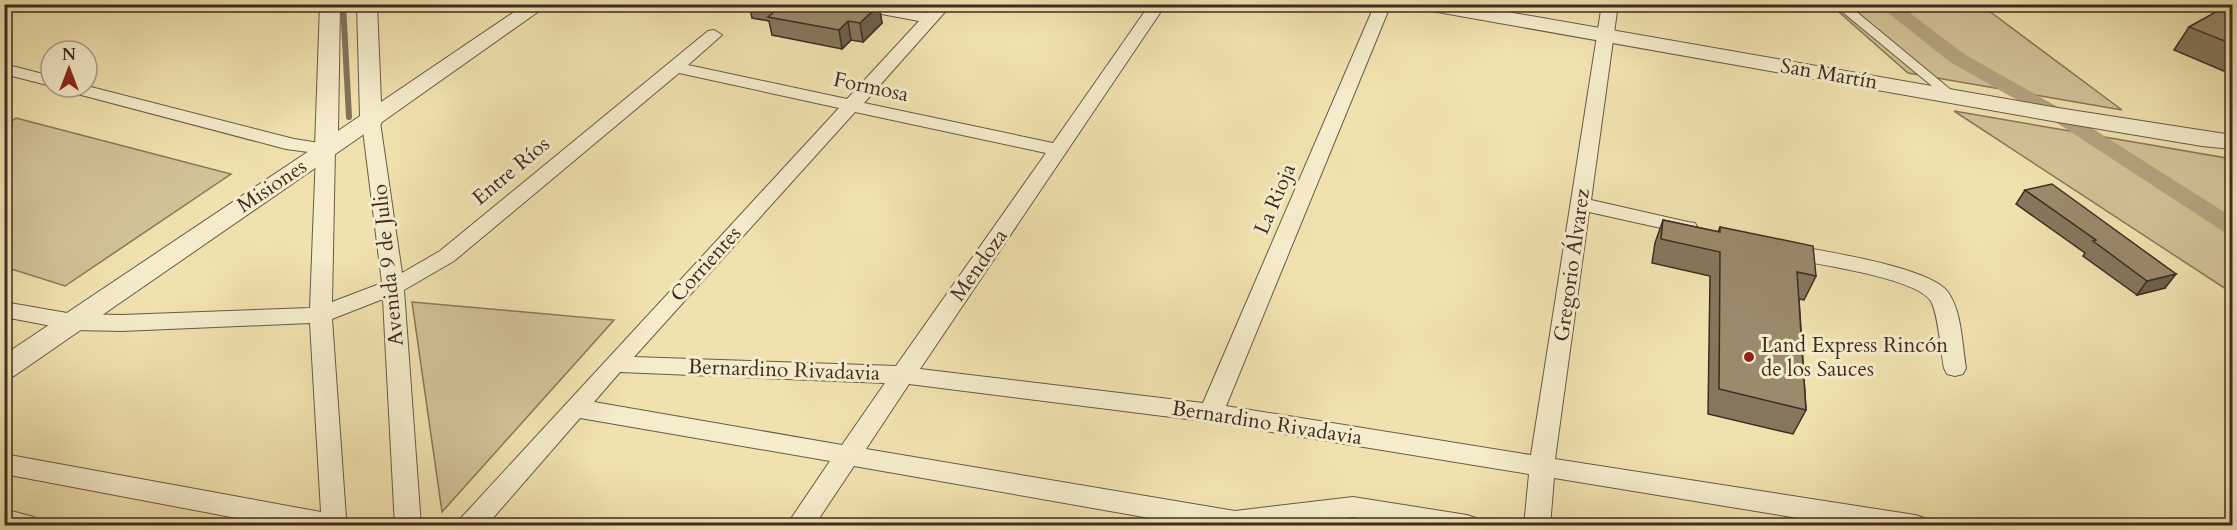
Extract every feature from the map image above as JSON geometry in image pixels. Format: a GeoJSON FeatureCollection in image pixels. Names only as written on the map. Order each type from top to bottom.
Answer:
{"type":"FeatureCollection","features":[{"type":"Feature","properties":{"kind":"street"},"geometry":{"type":"LineString","coordinates":[[4,464],[334,525],[321,315],[330,4]]}},
{"type":"Feature","properties":{"kind":"street","name":"Avenida 9 de Julio"},"geometry":{"type":"LineString","coordinates":[[367,4],[371,122],[393,287],[408,525]]}},
{"type":"Feature","properties":{"kind":"street","name":"Misiones"},"geometry":{"type":"LineString","coordinates":[[4,369],[326,149],[371,122],[540,4]]}},
{"type":"Feature","properties":{"kind":"street"},"geometry":{"type":"LineString","coordinates":[[855,4],[937,12]]}},
{"type":"Feature","properties":{"kind":"street","name":"Mendoza"},"geometry":{"type":"LineString","coordinates":[[799,525],[1158,4]]}},
{"type":"Feature","properties":{"kind":"street","name":"La Rioja"},"geometry":{"type":"LineString","coordinates":[[1211,413],[1383,4]]}},
{"type":"Feature","properties":{"kind":"street","name":"San Martín"},"geometry":{"type":"LineString","coordinates":[[1426,4],[2150,131],[2232,142]]}},
{"type":"Feature","properties":{"kind":"street","name":"Gregorio Álvarez"},"geometry":{"type":"LineString","coordinates":[[1537,525],[1542,465],[1610,4]]}},
{"type":"Feature","properties":{"kind":"street","name":"Corrientes"},"geometry":{"type":"LineString","coordinates":[[471,525],[614,364],[937,12]]}},
{"type":"Feature","properties":{"kind":"street","name":"Entre Ríos"},"geometry":{"type":"LineString","coordinates":[[321,315],[393,287],[447,256],[714,35]]}},
{"type":"Feature","properties":{"kind":"street","name":"Formosa"},"geometry":{"type":"LineString","coordinates":[[674,68],[1058,150]]}},
{"type":"Feature","properties":{"kind":"street"},"geometry":{"type":"LineString","coordinates":[[4,69],[39,78]]}},
{"type":"Feature","properties":{"kind":"street"},"geometry":{"type":"LineString","coordinates":[[99,94],[287,144],[326,149]]}},
{"type":"Feature","properties":{"kind":"street"},"geometry":{"type":"LineString","coordinates":[[1581,204],[1706,232]]}},
{"type":"Feature","properties":{"kind":"street"},"geometry":{"type":"LineString","coordinates":[[1762,245],[1908,278],[1933,289],[1942,304],[1955,368]]}},
{"type":"Feature","properties":{"kind":"street"},"geometry":{"type":"LineString","coordinates":[[4,309],[74,322],[146,323],[321,315]]}},
{"type":"Feature","properties":{"kind":"street","name":"Bernardino Rivadavia"},"geometry":{"type":"LineString","coordinates":[[614,364],[903,375],[1211,413],[1915,525]]}},
{"type":"Feature","properties":{"kind":"street"},"geometry":{"type":"LineString","coordinates":[[575,408],[1235,522],[1353,507],[1467,525]]}},
{"type":"Feature","properties":{"kind":"street"},"geometry":{"type":"LineString","coordinates":[[4,522],[23,525]]}},
{"type":"Feature","properties":{"kind":"lane"},"geometry":{"type":"LineString","coordinates":[[1840,4],[1950,96]]}},
{"type":"Feature","properties":{"kind":"shaded area"},"geometry":{"type":"Polygon","coordinates":[[[1831,5],[1981,5],[2122,110],[1908,73],[1831,5]]]}},
{"type":"Feature","properties":{"kind":"shaded area"},"geometry":{"type":"Polygon","coordinates":[[[1954,111],[2232,159],[2232,293],[1954,111]]]}},
{"type":"Feature","properties":{"kind":"shaded area"},"geometry":{"type":"Polygon","coordinates":[[[16,118],[231,174],[65,286],[5,267],[5,125],[16,118]]]}},
{"type":"Feature","properties":{"kind":"shaded area"},"geometry":{"type":"Polygon","coordinates":[[[412,302],[614,320],[442,512],[412,302]]]}},
{"type":"Feature","properties":{"kind":"building"},"geometry":{"type":"Polygon","coordinates":[[[774,4],[879,5],[860,23],[848,21],[839,30],[768,17],[781,6],[774,4]]]}},
{"type":"Feature","properties":{"kind":"building"},"geometry":{"type":"Polygon","coordinates":[[[2232,4],[2232,44],[2189,27],[2232,4]]]}},
{"type":"Feature","properties":{"kind":"building"},"geometry":{"type":"Polygon","coordinates":[[[2052,184],[2176,274],[2147,281],[2093,241],[2096,240],[2025,190],[2052,184]]]}},
{"type":"Feature","properties":{"kind":"building","name":"Land Express Rincón de los Sauces"},"geometry":{"type":"Polygon","coordinates":[[[1663,220],[1720,232],[1720,227],[1813,246],[1816,276],[1797,272],[1806,410],[1719,389],[1720,252],[1661,239],[1663,220]]]}},
{"type":"Feature","properties":{"kind":"waterway"},"geometry":{"type":"LineString","coordinates":[[343,4],[349,117]]}},
{"type":"Feature","properties":{"kind":"waterway"},"geometry":{"type":"LineString","coordinates":[[1886,4],[1957,58],[2058,115],[2232,227]]}},
{"type":"Feature","properties":{"kind":"place","name":"Land Express Rincón de los Sauces"},"geometry":{"type":"Point","coordinates":[1749,357]}}]}
